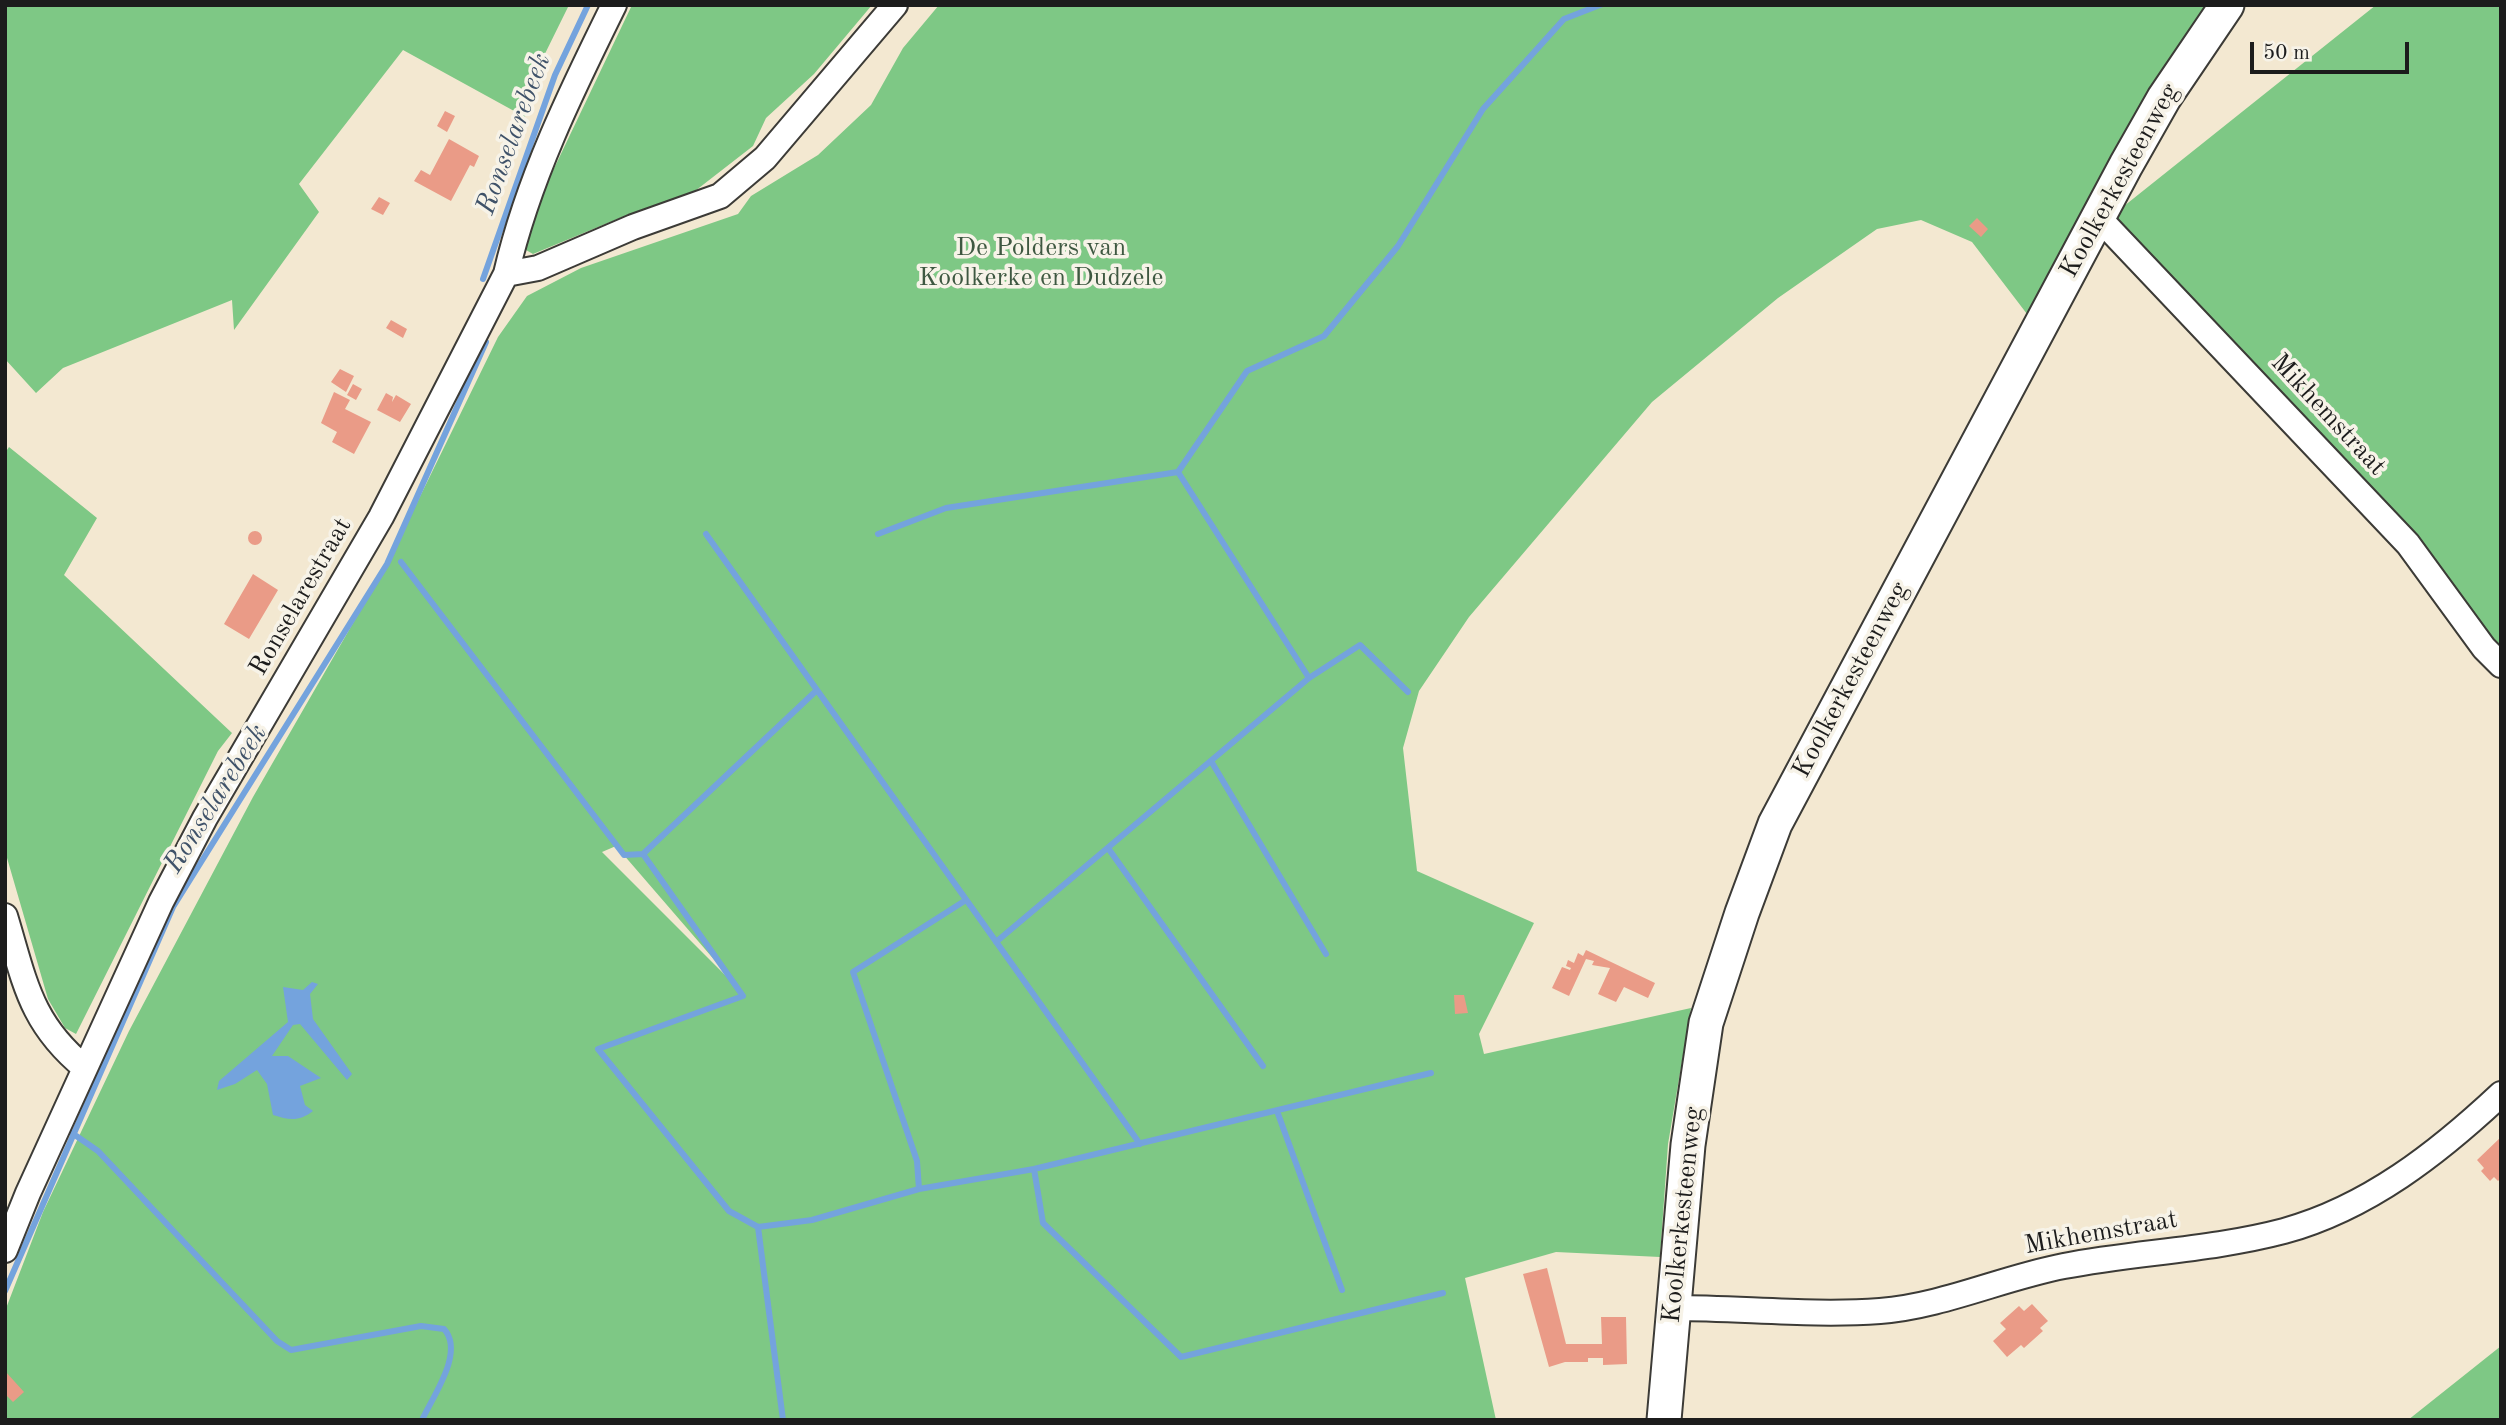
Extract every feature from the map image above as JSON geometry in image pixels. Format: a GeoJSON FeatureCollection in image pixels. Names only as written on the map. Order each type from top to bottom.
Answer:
{"type":"FeatureCollection","features":[{"type":"Feature","properties":{"kind":"main road","name":"Koolkerkesteenweg"},"geometry":{"type":"LineString","coordinates":[[1664,1420],[1688,1145],[1706,1023],[1775,824],[2098,217],[2164,98],[2227,5]]}},
{"type":"Feature","properties":{"kind":"street","name":"Ronselarestraat"},"geometry":{"type":"LineString","coordinates":[[5,1250],[161,902],[192,842],[381,517],[506,274],[515,232],[551,136],[614,5]]}},
{"type":"Feature","properties":{"kind":"street"},"geometry":{"type":"LineString","coordinates":[[506,274],[538,268],[633,227],[720,196],[765,158],[895,5]]}},
{"type":"Feature","properties":{"kind":"street","name":"Mikhemstraat"},"geometry":{"type":"LineString","coordinates":[[2098,217],[2407,544],[2484,648],[2501,665]]}},
{"type":"Feature","properties":{"kind":"street"},"geometry":{"type":"LineString","coordinates":[[5,916],[41,1021],[59,1047],[85,1069]]}},
{"type":"Feature","properties":{"kind":"street","name":"Mikhemstraat"},"geometry":{"type":"LineString","coordinates":[[1674,1308],[1879,1311],[1924,1305],[2066,1266],[2284,1231],[2361,1199],[2402,1175],[2449,1143],[2501,1094]]}},
{"type":"Feature","properties":{"kind":"green space"},"geometry":{"type":"Polygon","coordinates":[[[5,5],[569,5],[534,76],[525,117],[403,50],[299,184],[319,212],[234,330],[232,300],[63,368],[36,393],[5,359],[5,5]]]}},
{"type":"Feature","properties":{"kind":"green space"},"geometry":{"type":"Polygon","coordinates":[[[632,5],[872,5],[814,74],[766,118],[753,146],[686,198],[627,215],[533,254],[526,250],[529,230],[548,181],[632,5]]]}},
{"type":"Feature","properties":{"kind":"green space","name":"De Polders van Koolkerke en Dudzele"},"geometry":{"type":"Polygon","coordinates":[[[939,5],[2206,5],[2113,153],[2027,314],[1972,242],[1921,220],[1877,229],[1778,298],[1652,402],[1469,617],[1419,691],[1403,748],[1417,871],[1534,923],[1479,1034],[1484,1054],[1691,1008],[1668,1144],[1660,1257],[1556,1252],[1465,1278],[1496,1420],[5,1420],[5,1311],[43,1212],[129,1031],[253,797],[387,564],[498,337],[527,296],[581,268],[738,214],[751,196],[818,155],[871,105],[903,48],[939,5]],[[616,846],[602,852],[736,986],[616,846]]]}},
{"type":"Feature","properties":{"kind":"green space"},"geometry":{"type":"Polygon","coordinates":[[[2376,5],[2501,5],[2501,657],[2109,218],[2376,5]]]}},
{"type":"Feature","properties":{"kind":"green space"},"geometry":{"type":"Polygon","coordinates":[[[9,447],[97,518],[64,575],[232,733],[218,751],[76,1034],[65,1028],[48,999],[5,851],[5,453],[9,447]]]}},
{"type":"Feature","properties":{"kind":"green space"},"geometry":{"type":"Polygon","coordinates":[[[2501,1346],[2501,1420],[2408,1420],[2501,1346]]]}},
{"type":"Feature","properties":{"kind":"water"},"geometry":{"type":"Polygon","coordinates":[[[312,982],[318,984],[310,994],[313,1019],[352,1074],[347,1080],[300,1024],[293,1025],[272,1056],[288,1056],[321,1078],[300,1086],[305,1105],[313,1111],[294,1119],[273,1115],[267,1084],[257,1070],[235,1084],[217,1090],[219,1081],[288,1022],[283,987],[303,990],[312,982]]]}},
{"type":"Feature","properties":{"kind":"building"},"geometry":{"type":"Polygon","coordinates":[[[445,111],[455,116],[447,132],[437,126],[445,111]]]}},
{"type":"Feature","properties":{"kind":"building"},"geometry":{"type":"Polygon","coordinates":[[[449,139],[479,156],[474,167],[470,165],[451,201],[414,181],[421,170],[430,175],[449,139]]]}},
{"type":"Feature","properties":{"kind":"building"},"geometry":{"type":"Polygon","coordinates":[[[379,197],[390,203],[383,215],[371,209],[379,197]]]}},
{"type":"Feature","properties":{"kind":"building"},"geometry":{"type":"Polygon","coordinates":[[[1977,218],[1988,229],[1981,237],[1969,226],[1977,218]]]}},
{"type":"Feature","properties":{"kind":"building"},"geometry":{"type":"Polygon","coordinates":[[[391,320],[407,329],[403,338],[386,328],[391,320]]]}},
{"type":"Feature","properties":{"kind":"building"},"geometry":{"type":"Polygon","coordinates":[[[340,369],[354,376],[346,392],[331,382],[340,369]]]}},
{"type":"Feature","properties":{"kind":"building"},"geometry":{"type":"Polygon","coordinates":[[[353,384],[362,389],[356,400],[347,395],[353,384]]]}},
{"type":"Feature","properties":{"kind":"building"},"geometry":{"type":"Polygon","coordinates":[[[334,392],[350,400],[345,409],[371,422],[354,454],[332,442],[337,432],[321,423],[334,392]]]}},
{"type":"Feature","properties":{"kind":"building"},"geometry":{"type":"Polygon","coordinates":[[[386,393],[393,397],[392,402],[396,395],[411,404],[400,422],[377,410],[386,393]]]}},
{"type":"Feature","properties":{"kind":"building"},"geometry":{"type":"Polygon","coordinates":[[[255,531],[260,533],[260,543],[255,545],[250,543],[248,538],[250,533],[255,531]]]}},
{"type":"Feature","properties":{"kind":"building"},"geometry":{"type":"Polygon","coordinates":[[[253,574],[278,590],[249,639],[224,624],[253,574]]]}},
{"type":"Feature","properties":{"kind":"building"},"geometry":{"type":"Polygon","coordinates":[[[1586,950],[1655,983],[1648,998],[1624,987],[1616,1002],[1598,994],[1610,968],[1592,965],[1594,961],[1586,959],[1569,996],[1552,988],[1562,967],[1570,970],[1571,968],[1566,966],[1568,960],[1574,963],[1578,953],[1583,956],[1586,950]]]}},
{"type":"Feature","properties":{"kind":"building"},"geometry":{"type":"Polygon","coordinates":[[[1454,995],[1464,995],[1468,1013],[1455,1014],[1454,995]]]}},
{"type":"Feature","properties":{"kind":"building"},"geometry":{"type":"Polygon","coordinates":[[[2501,1137],[2501,1178],[2498,1181],[2494,1177],[2490,1181],[2481,1171],[2484,1168],[2477,1160],[2501,1137]]]}},
{"type":"Feature","properties":{"kind":"building"},"geometry":{"type":"Polygon","coordinates":[[[1547,1268],[1566,1344],[1602,1344],[1601,1317],[1626,1317],[1627,1364],[1603,1365],[1603,1358],[1588,1358],[1588,1362],[1565,1362],[1549,1367],[1523,1274],[1547,1268]]]}},
{"type":"Feature","properties":{"kind":"building"},"geometry":{"type":"Polygon","coordinates":[[[2032,1304],[2048,1321],[2040,1328],[2043,1331],[2024,1348],[2021,1345],[2007,1357],[1993,1341],[2006,1329],[2000,1323],[2019,1306],[2024,1311],[2032,1304]]]}},
{"type":"Feature","properties":{"kind":"building"},"geometry":{"type":"Polygon","coordinates":[[[5,1371],[24,1392],[13,1402],[5,1394],[5,1371]]]}},
{"type":"Feature","properties":{"kind":"waterway","name":"Ronselarebeek"},"geometry":{"type":"LineString","coordinates":[[483,279],[555,75],[588,5]]}},
{"type":"Feature","properties":{"kind":"waterway"},"geometry":{"type":"LineString","coordinates":[[878,534],[946,508],[1178,472],[1247,371],[1324,336],[1398,246],[1483,109],[1564,19],[1600,5]]}},
{"type":"Feature","properties":{"kind":"waterway","name":"Ronselarebeek"},"geometry":{"type":"LineString","coordinates":[[5,1291],[173,907],[387,564],[486,342]]}},
{"type":"Feature","properties":{"kind":"waterway"},"geometry":{"type":"LineString","coordinates":[[1178,472],[1309,678],[1360,645],[1408,692]]}},
{"type":"Feature","properties":{"kind":"waterway"},"geometry":{"type":"LineString","coordinates":[[706,534],[1140,1144]]}},
{"type":"Feature","properties":{"kind":"waterway"},"geometry":{"type":"LineString","coordinates":[[401,562],[624,855],[643,854],[817,690]]}},
{"type":"Feature","properties":{"kind":"waterway"},"geometry":{"type":"LineString","coordinates":[[996,942],[1309,678]]}},
{"type":"Feature","properties":{"kind":"waterway"},"geometry":{"type":"LineString","coordinates":[[1211,761],[1326,954]]}},
{"type":"Feature","properties":{"kind":"waterway"},"geometry":{"type":"LineString","coordinates":[[1108,848],[1263,1066]]}},
{"type":"Feature","properties":{"kind":"waterway"},"geometry":{"type":"LineString","coordinates":[[643,854],[743,996],[598,1049],[729,1211],[758,1227]]}},
{"type":"Feature","properties":{"kind":"waterway"},"geometry":{"type":"LineString","coordinates":[[919,1189],[917,1161],[853,972],[966,900]]}},
{"type":"Feature","properties":{"kind":"waterway"},"geometry":{"type":"LineString","coordinates":[[783,1420],[758,1227],[812,1220],[919,1189],[1034,1169],[1431,1073]]}},
{"type":"Feature","properties":{"kind":"waterway"},"geometry":{"type":"LineString","coordinates":[[1277,1111],[1342,1290]]}},
{"type":"Feature","properties":{"kind":"waterway"},"geometry":{"type":"LineString","coordinates":[[72,1133],[98,1151],[277,1341],[291,1350],[421,1326],[444,1329],[450,1339],[449,1362],[422,1420]]}},
{"type":"Feature","properties":{"kind":"waterway"},"geometry":{"type":"LineString","coordinates":[[1034,1169],[1043,1223],[1181,1357],[1443,1293]]}}]}
